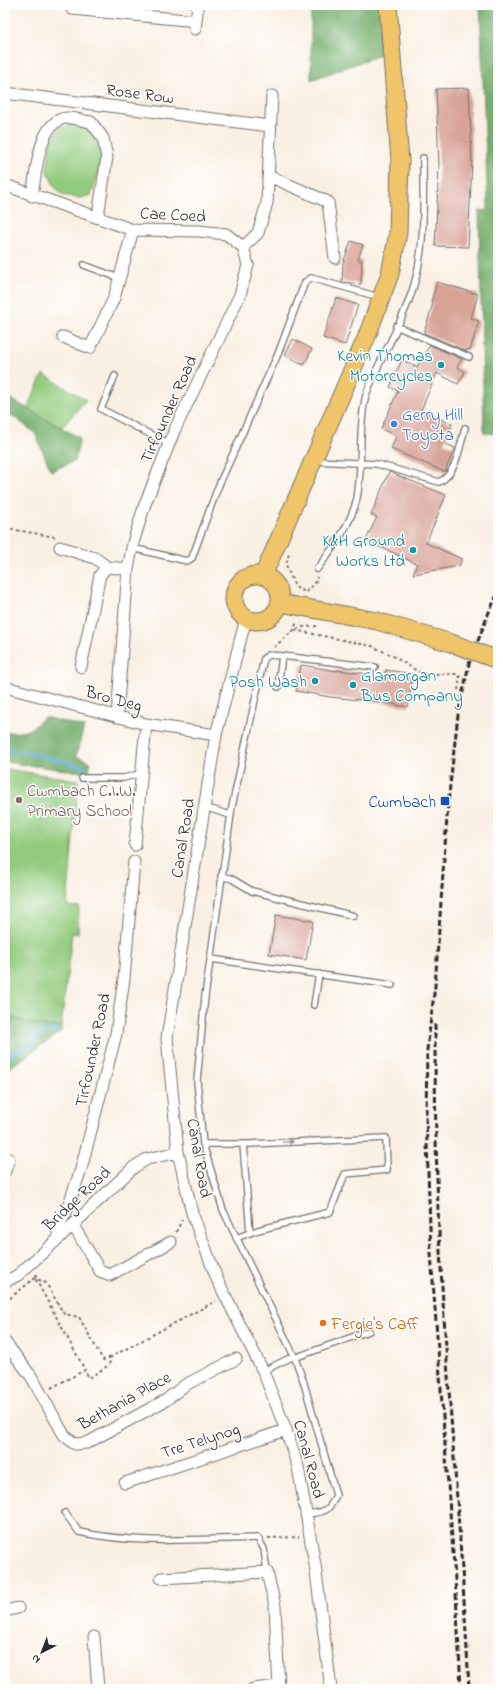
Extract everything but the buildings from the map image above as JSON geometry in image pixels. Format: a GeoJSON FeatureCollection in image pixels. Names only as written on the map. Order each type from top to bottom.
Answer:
{"type":"FeatureCollection","features":[{"type":"Feature","properties":{"kind":"main road"},"geometry":{"type":"LineString","coordinates":[[263,576],[367,336],[390,274],[398,233],[400,161],[391,7]]}},
{"type":"Feature","properties":{"kind":"main road"},"geometry":{"type":"LineString","coordinates":[[263,576],[275,583],[278,589],[280,603],[272,615],[266,619],[260,621],[246,618],[236,607],[235,600],[238,586],[248,577],[263,576]]}},
{"type":"Feature","properties":{"kind":"main road"},"geometry":{"type":"LineString","coordinates":[[280,603],[377,621],[451,643],[498,660]]}},
{"type":"Feature","properties":{"kind":"street"},"geometry":{"type":"LineString","coordinates":[[67,7],[88,8],[196,25],[198,5]]}},
{"type":"Feature","properties":{"kind":"street","name":"Rose Row"},"geometry":{"type":"LineString","coordinates":[[5,93],[270,126]]}},
{"type":"Feature","properties":{"kind":"street"},"geometry":{"type":"LineString","coordinates":[[243,248],[258,233],[267,203],[272,96]]}},
{"type":"Feature","properties":{"kind":"street"},"geometry":{"type":"LineString","coordinates":[[32,196],[42,140],[50,127],[65,118],[91,122],[103,138],[107,157],[98,216]]}},
{"type":"Feature","properties":{"kind":"street"},"geometry":{"type":"LineString","coordinates":[[269,176],[328,202],[335,258]]}},
{"type":"Feature","properties":{"kind":"street","name":"Cae Coed"},"geometry":{"type":"LineString","coordinates":[[5,185],[32,196],[98,216],[133,230],[200,231],[226,234],[243,248]]}},
{"type":"Feature","properties":{"kind":"street"},"geometry":{"type":"LineString","coordinates":[[63,337],[90,348],[114,298],[133,230]]}},
{"type":"Feature","properties":{"kind":"street","name":"Tirfounder Road"},"geometry":{"type":"LineString","coordinates":[[117,717],[128,569],[132,548],[145,504],[169,444],[240,295],[248,265],[243,248]]}},
{"type":"Feature","properties":{"kind":"street"},"geometry":{"type":"LineString","coordinates":[[60,548],[95,558],[107,567],[128,569]]}},
{"type":"Feature","properties":{"kind":"street"},"geometry":{"type":"LineString","coordinates":[[81,667],[100,575],[107,567]]}},
{"type":"Feature","properties":{"kind":"street","name":"Canal Road"},"geometry":{"type":"LineString","coordinates":[[246,618],[216,735],[167,1038],[178,1152],[192,1212],[217,1279],[263,1371],[286,1430],[298,1467],[311,1537],[331,1689]]}},
{"type":"Feature","properties":{"kind":"street","name":"Bro Deg"},"geometry":{"type":"LineString","coordinates":[[5,687],[146,724],[216,735]]}},
{"type":"Feature","properties":{"kind":"street"},"geometry":{"type":"LineString","coordinates":[[135,845],[146,724]]}},
{"type":"Feature","properties":{"kind":"street","name":"Tirfounder Road"},"geometry":{"type":"LineString","coordinates":[[60,1238],[57,1227],[66,1213],[81,1169],[116,1034],[124,979],[134,862]]}},
{"type":"Feature","properties":{"kind":"street","name":"Bridge Road"},"geometry":{"type":"LineString","coordinates":[[5,1282],[18,1275],[60,1238],[134,1167],[148,1159],[178,1152]]}},
{"type":"Feature","properties":{"kind":"street"},"geometry":{"type":"LineString","coordinates":[[5,1171],[9,1159]]}},
{"type":"Feature","properties":{"kind":"street"},"geometry":{"type":"LineString","coordinates":[[73,1226],[100,1271],[110,1275],[171,1242]]}},
{"type":"Feature","properties":{"kind":"street","name":"Bethania Place"},"geometry":{"type":"LineString","coordinates":[[5,1342],[31,1376],[64,1435],[75,1444],[87,1443],[166,1400],[185,1385],[236,1359]]}},
{"type":"Feature","properties":{"kind":"street","name":"Tre Telynog"},"geometry":{"type":"LineString","coordinates":[[125,1483],[286,1430]]}},
{"type":"Feature","properties":{"kind":"street"},"geometry":{"type":"LineString","coordinates":[[161,1578],[267,1572],[275,1606],[278,1688],[253,1689]]}},
{"type":"Feature","properties":{"kind":"street"},"geometry":{"type":"LineString","coordinates":[[5,1611],[18,1608]]}},
{"type":"Feature","properties":{"kind":"street"},"geometry":{"type":"LineString","coordinates":[[94,1637],[98,1689]]}},
{"type":"Feature","properties":{"kind":"lane"},"geometry":{"type":"LineString","coordinates":[[317,569],[338,542],[351,517],[357,499],[360,464],[360,426],[365,397],[396,326],[408,304],[418,270],[423,228],[423,158]]}},
{"type":"Feature","properties":{"kind":"lane"},"geometry":{"type":"LineString","coordinates":[[84,265],[119,278]]}},
{"type":"Feature","properties":{"kind":"lane"},"geometry":{"type":"LineString","coordinates":[[132,548],[187,561],[192,558],[218,487],[278,354],[305,282],[311,278],[382,297]]}},
{"type":"Feature","properties":{"kind":"lane"},"geometry":{"type":"LineString","coordinates":[[396,326],[469,357]]}},
{"type":"Feature","properties":{"kind":"lane"},"geometry":{"type":"LineString","coordinates":[[115,376],[101,409],[169,444]]}},
{"type":"Feature","properties":{"kind":"lane"},"geometry":{"type":"LineString","coordinates":[[312,461],[377,464],[439,482],[447,478],[452,471],[465,428]]}},
{"type":"Feature","properties":{"kind":"lane"},"geometry":{"type":"LineString","coordinates":[[307,1514],[324,1512],[332,1505],[336,1495],[303,1380],[294,1357],[223,1210],[204,1144],[197,1081],[205,996],[230,815],[264,658],[269,655],[282,656],[375,667]]}},
{"type":"Feature","properties":{"kind":"lane"},"geometry":{"type":"LineString","coordinates":[[278,687],[282,656]]}},
{"type":"Feature","properties":{"kind":"lane"},"geometry":{"type":"LineString","coordinates":[[82,778],[124,778],[142,773]]}},
{"type":"Feature","properties":{"kind":"lane"},"geometry":{"type":"LineString","coordinates":[[204,807],[230,815]]}},
{"type":"Feature","properties":{"kind":"lane"},"geometry":{"type":"LineString","coordinates":[[221,876],[232,879],[252,891],[354,916]]}},
{"type":"Feature","properties":{"kind":"lane"},"geometry":{"type":"LineString","coordinates":[[211,959],[392,985]]}},
{"type":"Feature","properties":{"kind":"lane"},"geometry":{"type":"LineString","coordinates":[[314,1005],[319,974]]}},
{"type":"Feature","properties":{"kind":"lane"},"geometry":{"type":"LineString","coordinates":[[204,1144],[250,1144],[386,1138],[387,1170],[345,1174],[330,1212],[236,1238]]}},
{"type":"Feature","properties":{"kind":"lane"},"geometry":{"type":"LineString","coordinates":[[243,1144],[250,1233]]}},
{"type":"Feature","properties":{"kind":"lane"},"geometry":{"type":"LineString","coordinates":[[263,1371],[294,1357],[369,1330]]}},
{"type":"Feature","properties":{"kind":"lane"},"geometry":{"type":"LineString","coordinates":[[65,1513],[78,1532],[98,1536],[133,1539],[258,1538],[264,1549],[267,1572]]}},
{"type":"Feature","properties":{"kind":"path"},"geometry":{"type":"LineString","coordinates":[[5,528],[55,536],[60,548]]}},
{"type":"Feature","properties":{"kind":"path"},"geometry":{"type":"LineString","coordinates":[[321,625],[302,627],[294,630],[372,646],[393,656],[422,674],[457,674],[460,677],[458,690]]}},
{"type":"Feature","properties":{"kind":"path"},"geometry":{"type":"LineString","coordinates":[[5,1302],[35,1278],[40,1268],[35,1260]]}},
{"type":"Feature","properties":{"kind":"path"},"geometry":{"type":"LineString","coordinates":[[35,1278],[46,1283],[64,1314],[79,1317],[103,1360],[226,1295]]}},
{"type":"Feature","properties":{"kind":"path"},"geometry":{"type":"LineString","coordinates":[[35,1278],[89,1378],[109,1365],[111,1357]]}},
{"type":"Feature","properties":{"kind":"path"},"geometry":{"type":"LineString","coordinates":[[41,1394],[85,1370]]}},
{"type":"Feature","properties":{"kind":"path"},"geometry":{"type":"LineString","coordinates":[[258,1538],[311,1537]]}},
{"type":"Feature","properties":{"kind":"green space"},"geometry":{"type":"Polygon","coordinates":[[[311,5],[380,5],[380,55],[311,80],[311,5]]]}},
{"type":"Feature","properties":{"kind":"green space"},"geometry":{"type":"Polygon","coordinates":[[[480,5],[498,5],[498,434],[484,433],[479,211],[488,210],[480,5]]]}},
{"type":"Feature","properties":{"kind":"green space"},"geometry":{"type":"Polygon","coordinates":[[[73,124],[83,127],[95,136],[99,143],[100,152],[99,170],[91,195],[80,198],[62,195],[55,187],[47,171],[51,139],[60,128],[73,124]]]}},
{"type":"Feature","properties":{"kind":"green space"},"geometry":{"type":"Polygon","coordinates":[[[43,374],[86,400],[61,428],[27,408],[43,374]]]}},
{"type":"Feature","properties":{"kind":"green space"},"geometry":{"type":"Polygon","coordinates":[[[5,396],[80,438],[75,461],[51,471],[35,433],[5,410],[5,396]]]}},
{"type":"Feature","properties":{"kind":"green space"},"geometry":{"type":"Polygon","coordinates":[[[44,717],[84,727],[76,756],[90,762],[89,773],[5,762],[5,732],[22,732],[30,729],[44,717]]]}},
{"type":"Feature","properties":{"kind":"green space"},"geometry":{"type":"Polygon","coordinates":[[[5,769],[78,780],[67,906],[79,907],[78,934],[72,933],[61,1027],[34,1024],[5,1016],[5,769]]]}},
{"type":"Feature","properties":{"kind":"green space"},"geometry":{"type":"Polygon","coordinates":[[[5,1016],[34,1024],[61,1027],[62,1031],[5,1071],[5,1016]]]}},
{"type":"Feature","properties":{"kind":"waterway"},"geometry":{"type":"LineString","coordinates":[[5,751],[23,751],[85,767]]}},
{"type":"Feature","properties":{"kind":"waterway"},"geometry":{"type":"LineString","coordinates":[[5,1062],[15,1052],[33,1044],[37,1034],[57,1030]]}},
{"type":"Feature","properties":{"kind":"railway"},"geometry":{"type":"LineString","coordinates":[[461,1689],[456,1593],[431,1254],[426,1116],[427,1050],[435,986],[448,803],[458,715],[469,664],[498,593]]}},
{"type":"Feature","properties":{"kind":"railway"},"geometry":{"type":"LineString","coordinates":[[435,1024],[436,1138],[440,1251],[463,1580],[469,1689]]}},
{"type":"Feature","properties":{"kind":"place","name":"Kevin Thomas Motorcycles"},"geometry":{"type":"Point","coordinates":[441,365]}},
{"type":"Feature","properties":{"kind":"place","name":"Gerry Hill Toyota"},"geometry":{"type":"Point","coordinates":[394,424]}},
{"type":"Feature","properties":{"kind":"place","name":"K&H Ground Works Ltd"},"geometry":{"type":"Point","coordinates":[413,550]}},
{"type":"Feature","properties":{"kind":"place","name":"Posh Wash"},"geometry":{"type":"Point","coordinates":[315,681]}},
{"type":"Feature","properties":{"kind":"place","name":"Glamorgan Bus Company"},"geometry":{"type":"Point","coordinates":[353,685]}},
{"type":"Feature","properties":{"kind":"place","name":"Cwmbach C.I.W. Primary School"},"geometry":{"type":"Point","coordinates":[19,800]}},
{"type":"Feature","properties":{"kind":"place","name":"Cwmbach"},"geometry":{"type":"Point","coordinates":[445,801]}},
{"type":"Feature","properties":{"kind":"place","name":"Fergie's Caff"},"geometry":{"type":"Point","coordinates":[323,1323]}}]}
